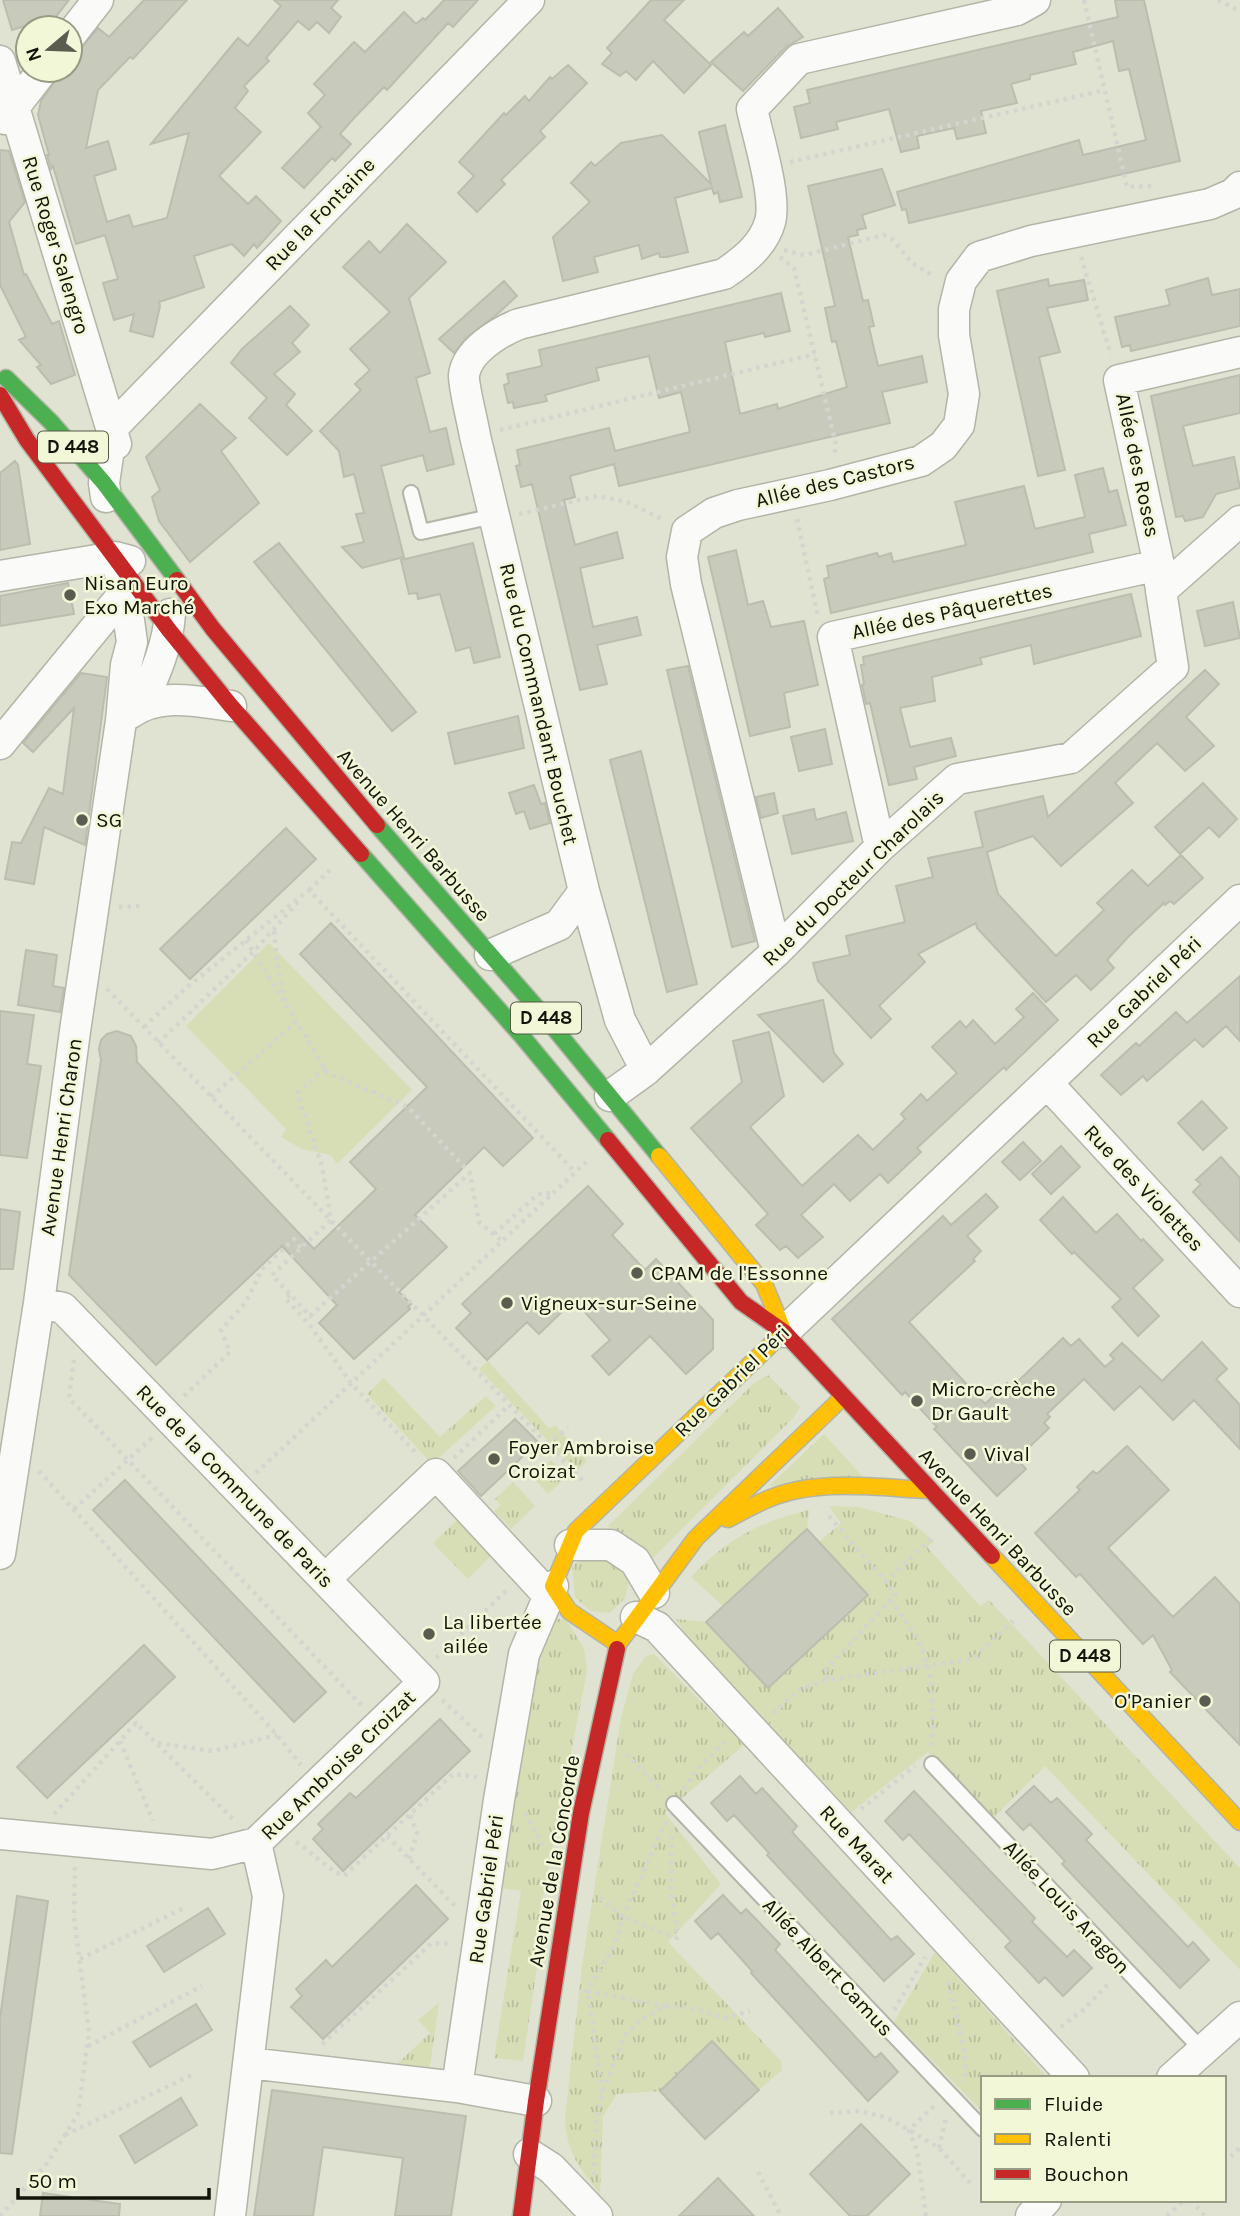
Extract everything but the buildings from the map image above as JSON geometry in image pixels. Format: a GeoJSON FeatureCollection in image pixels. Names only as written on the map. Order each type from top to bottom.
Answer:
{"type":"FeatureCollection","features":[{"type":"Feature","properties":{"kind":"main road","name":"Avenue Henri Barbusse"},"geometry":{"type":"LineString","coordinates":[[0,373],[63,435],[104,484],[214,629],[355,800],[544,1016],[764,1283],[784,1332]]}},
{"type":"Feature","properties":{"kind":"main road","name":"Avenue Henri Barbusse"},"geometry":{"type":"LineString","coordinates":[[0,395],[27,440],[169,630],[231,706],[521,1035],[741,1302],[784,1332],[1240,1822]]}},
{"type":"Feature","properties":{"kind":"main road","name":"Rue Gabriel Péri"},"geometry":{"type":"LineString","coordinates":[[551,1591],[576,1531],[784,1332]]}},
{"type":"Feature","properties":{"kind":"main road","name":"Avenue de la Concorde"},"geometry":{"type":"LineString","coordinates":[[521,2216],[571,1874],[618,1644],[635,1617],[696,1538],[844,1397]]}},
{"type":"Feature","properties":{"kind":"main road","name":"Avenue de la Concorde"},"geometry":{"type":"LineString","coordinates":[[696,1538],[751,1506],[793,1491],[838,1486],[930,1490]]}},
{"type":"Feature","properties":{"kind":"main road"},"geometry":{"type":"LineString","coordinates":[[551,1591],[569,1611],[618,1644]]}},
{"type":"Feature","properties":{"kind":"street"},"geometry":{"type":"LineString","coordinates":[[84,18],[98,0]]}},
{"type":"Feature","properties":{"kind":"street","name":"Rue la Fontaine"},"geometry":{"type":"LineString","coordinates":[[112,428],[529,0]]}},
{"type":"Feature","properties":{"kind":"street","name":"Rue du Commandant Bouchet"},"geometry":{"type":"LineString","coordinates":[[646,1070],[620,1020],[584,891],[475,436],[464,375],[472,358],[501,331],[519,324],[724,274],[745,260],[760,243],[770,221],[771,196],[752,109],[799,59],[1017,10],[1035,0]]}},
{"type":"Feature","properties":{"kind":"street","name":"Rue Roger Salengro"},"geometry":{"type":"LineString","coordinates":[[0,61],[7,116],[112,428],[139,529]]}},
{"type":"Feature","properties":{"kind":"street"},"geometry":{"type":"LineString","coordinates":[[7,116],[32,84]]}},
{"type":"Feature","properties":{"kind":"street","name":"Allée des Castors"},"geometry":{"type":"LineString","coordinates":[[687,531],[713,513],[921,461],[943,446],[959,425],[964,394],[954,335],[954,309],[961,281],[979,257],[1031,241],[1210,204],[1233,194],[1240,187]]}},
{"type":"Feature","properties":{"kind":"street","name":"Allée des Roses"},"geometry":{"type":"LineString","coordinates":[[1160,578],[1119,380],[1240,352]]}},
{"type":"Feature","properties":{"kind":"street"},"geometry":{"type":"LineString","coordinates":[[63,435],[112,428]]}},
{"type":"Feature","properties":{"kind":"street","name":"Rue Roger Salengro"},"geometry":{"type":"LineString","coordinates":[[112,428],[104,484],[115,556]]}},
{"type":"Feature","properties":{"kind":"street"},"geometry":{"type":"LineString","coordinates":[[1160,578],[1240,521]]}},
{"type":"Feature","properties":{"kind":"street"},"geometry":{"type":"LineString","coordinates":[[687,531],[682,557],[686,584],[776,952]]}},
{"type":"Feature","properties":{"kind":"street"},"geometry":{"type":"LineString","coordinates":[[0,576],[115,556],[171,572]]}},
{"type":"Feature","properties":{"kind":"street","name":"Avenue Henri Charon"},"geometry":{"type":"LineString","coordinates":[[0,1554],[39,1303],[85,965],[131,713],[126,665],[132,642],[125,592],[115,556]]}},
{"type":"Feature","properties":{"kind":"street","name":"Avenue Henri Charon"},"geometry":{"type":"LineString","coordinates":[[131,713],[155,674],[169,630],[171,572]]}},
{"type":"Feature","properties":{"kind":"street","name":"Allée des Pâquerettes"},"geometry":{"type":"LineString","coordinates":[[880,847],[833,637],[1160,578]]}},
{"type":"Feature","properties":{"kind":"street","name":"Rue du Docteur Charolais"},"geometry":{"type":"LineString","coordinates":[[610,1096],[646,1070],[776,952],[880,847],[957,779],[1071,758],[1173,667],[1160,578]]}},
{"type":"Feature","properties":{"kind":"street"},"geometry":{"type":"LineString","coordinates":[[0,744],[125,592]]}},
{"type":"Feature","properties":{"kind":"street"},"geometry":{"type":"LineString","coordinates":[[132,642],[169,630],[211,651],[239,679],[288,717]]}},
{"type":"Feature","properties":{"kind":"street"},"geometry":{"type":"LineString","coordinates":[[131,713],[171,700],[231,706]]}},
{"type":"Feature","properties":{"kind":"street"},"geometry":{"type":"LineString","coordinates":[[489,955],[559,925],[584,891]]}},
{"type":"Feature","properties":{"kind":"street","name":"Rue Gabriel Péri"},"geometry":{"type":"LineString","coordinates":[[784,1332],[1240,901]]}},
{"type":"Feature","properties":{"kind":"street","name":"Rue des Violettes"},"geometry":{"type":"LineString","coordinates":[[1048,1084],[1240,1292]]}},
{"type":"Feature","properties":{"kind":"street","name":"Rue de la Commune de Paris"},"geometry":{"type":"LineString","coordinates":[[39,1303],[63,1308],[421,1679]]}},
{"type":"Feature","properties":{"kind":"street"},"geometry":{"type":"LineString","coordinates":[[325,1579],[436,1474],[527,1572],[551,1591]]}},
{"type":"Feature","properties":{"kind":"street"},"geometry":{"type":"LineString","coordinates":[[570,1545],[611,1545],[635,1561],[654,1593]]}},
{"type":"Feature","properties":{"kind":"street","name":"Rue Gabriel Péri"},"geometry":{"type":"LineString","coordinates":[[457,2087],[502,1780],[524,1654],[551,1591]]}},
{"type":"Feature","properties":{"kind":"street","name":"Rue Marat"},"geometry":{"type":"LineString","coordinates":[[635,1617],[657,1627],[1072,2076]]}},
{"type":"Feature","properties":{"kind":"street","name":"Rue Ambroise Croizat"},"geometry":{"type":"LineString","coordinates":[[0,1834],[212,1854],[265,1835],[380,1724],[421,1679]]}},
{"type":"Feature","properties":{"kind":"street"},"geometry":{"type":"LineString","coordinates":[[230,2216],[268,1896],[265,1835]]}},
{"type":"Feature","properties":{"kind":"street"},"geometry":{"type":"LineString","coordinates":[[1174,2076],[1240,2017]]}},
{"type":"Feature","properties":{"kind":"street"},"geometry":{"type":"LineString","coordinates":[[248,2063],[457,2087],[536,2101]]}},
{"type":"Feature","properties":{"kind":"street"},"geometry":{"type":"LineString","coordinates":[[528,2154],[551,2168],[596,2215]]}},
{"type":"Feature","properties":{"kind":"street"},"geometry":{"type":"LineString","coordinates":[[1031,2216],[1044,2202]]}},
{"type":"Feature","properties":{"kind":"lane"},"geometry":{"type":"LineString","coordinates":[[411,493],[421,532],[495,518]]}},
{"type":"Feature","properties":{"kind":"lane","name":"Allée Louis Aragon"},"geometry":{"type":"LineString","coordinates":[[932,1764],[1202,2050]]}},
{"type":"Feature","properties":{"kind":"lane","name":"Allée Albert Camus"},"geometry":{"type":"LineString","coordinates":[[674,1804],[981,2127]]}},
{"type":"Feature","properties":{"kind":"path"},"geometry":{"type":"LineString","coordinates":[[1084,0],[1127,187],[1152,186],[1167,213]]}},
{"type":"Feature","properties":{"kind":"path"},"geometry":{"type":"LineString","coordinates":[[1218,0],[1240,10]]}},
{"type":"Feature","properties":{"kind":"path"},"geometry":{"type":"LineString","coordinates":[[765,168],[1105,90]]}},
{"type":"Feature","properties":{"kind":"path"},"geometry":{"type":"LineString","coordinates":[[1074,234],[1119,380]]}},
{"type":"Feature","properties":{"kind":"path"},"geometry":{"type":"LineString","coordinates":[[760,243],[804,255],[884,235],[893,240],[912,263],[958,291]]}},
{"type":"Feature","properties":{"kind":"path"},"geometry":{"type":"LineString","coordinates":[[760,243],[794,268],[836,445],[830,485]]}},
{"type":"Feature","properties":{"kind":"path"},"geometry":{"type":"LineString","coordinates":[[475,436],[815,354]]}},
{"type":"Feature","properties":{"kind":"path"},"geometry":{"type":"LineString","coordinates":[[792,493],[821,633],[833,637]]}},
{"type":"Feature","properties":{"kind":"path"},"geometry":{"type":"LineString","coordinates":[[495,518],[597,496],[628,502],[687,531]]}},
{"type":"Feature","properties":{"kind":"path"},"geometry":{"type":"LineString","coordinates":[[158,1043],[254,951],[309,890],[354,847]]}},
{"type":"Feature","properties":{"kind":"path"},"geometry":{"type":"LineString","coordinates":[[144,1027],[186,988],[309,890]]}},
{"type":"Feature","properties":{"kind":"path"},"geometry":{"type":"LineString","coordinates":[[309,890],[576,1172]]}},
{"type":"Feature","properties":{"kind":"path"},"geometry":{"type":"LineString","coordinates":[[273,929],[286,1006]]}},
{"type":"Feature","properties":{"kind":"path"},"geometry":{"type":"LineString","coordinates":[[246,940],[328,1073],[408,1107],[470,1173],[479,1222],[502,1241]]}},
{"type":"Feature","properties":{"kind":"path"},"geometry":{"type":"LineString","coordinates":[[85,965],[605,1504]]}},
{"type":"Feature","properties":{"kind":"path"},"geometry":{"type":"LineString","coordinates":[[211,1097],[296,1022]]}},
{"type":"Feature","properties":{"kind":"path"},"geometry":{"type":"LineString","coordinates":[[325,1068],[297,1093],[322,1166],[331,1220]]}},
{"type":"Feature","properties":{"kind":"path"},"geometry":{"type":"LineString","coordinates":[[238,1490],[609,1140]]}},
{"type":"Feature","properties":{"kind":"path"},"geometry":{"type":"LineString","coordinates":[[331,1220],[272,1275],[310,1316],[470,1173]]}},
{"type":"Feature","properties":{"kind":"path"},"geometry":{"type":"LineString","coordinates":[[494,1234],[538,1194],[554,1193]]}},
{"type":"Feature","properties":{"kind":"path"},"geometry":{"type":"LineString","coordinates":[[74,1509],[128,1460],[230,1352],[221,1330],[246,1303],[262,1269],[293,1240],[301,1248]]}},
{"type":"Feature","properties":{"kind":"path"},"geometry":{"type":"LineString","coordinates":[[290,1294],[285,1298],[309,1324],[351,1383],[436,1474],[509,1405]]}},
{"type":"Feature","properties":{"kind":"path"},"geometry":{"type":"LineString","coordinates":[[79,1324],[69,1398],[380,1724]]}},
{"type":"Feature","properties":{"kind":"path"},"geometry":{"type":"LineString","coordinates":[[547,1444],[568,1428]]}},
{"type":"Feature","properties":{"kind":"path"},"geometry":{"type":"LineString","coordinates":[[17,1446],[277,1735],[317,1785]]}},
{"type":"Feature","properties":{"kind":"path"},"geometry":{"type":"LineString","coordinates":[[807,1489],[896,1594],[825,1671],[828,1680]]}},
{"type":"Feature","properties":{"kind":"path"},"geometry":{"type":"LineString","coordinates":[[886,1583],[955,1517]]}},
{"type":"Feature","properties":{"kind":"path"},"geometry":{"type":"LineString","coordinates":[[527,1572],[421,1679],[518,1802],[550,1858],[623,1917],[677,1938],[671,1887],[674,1804],[600,1726]]}},
{"type":"Feature","properties":{"kind":"path"},"geometry":{"type":"LineString","coordinates":[[840,1825],[919,1763],[932,1764],[933,1711],[928,1665],[906,1620],[890,1600]]}},
{"type":"Feature","properties":{"kind":"path"},"geometry":{"type":"LineString","coordinates":[[549,2016],[588,1992],[615,1945],[623,1917],[674,1804],[696,1771],[800,1689],[828,1680],[973,1659],[1034,1601]]}},
{"type":"Feature","properties":{"kind":"path"},"geometry":{"type":"LineString","coordinates":[[32,1837],[136,1723],[265,1835],[312,1852],[329,1870],[344,1876],[453,1774],[502,1780]]}},
{"type":"Feature","properties":{"kind":"path"},"geometry":{"type":"LineString","coordinates":[[157,1743],[212,1751],[277,1735]]}},
{"type":"Feature","properties":{"kind":"path"},"geometry":{"type":"LineString","coordinates":[[120,1741],[165,1850]]}},
{"type":"Feature","properties":{"kind":"path"},"geometry":{"type":"LineString","coordinates":[[409,1859],[417,1834],[410,1814]]}},
{"type":"Feature","properties":{"kind":"path"},"geometry":{"type":"LineString","coordinates":[[387,1836],[479,1938]]}},
{"type":"Feature","properties":{"kind":"path"},"geometry":{"type":"LineString","coordinates":[[0,2216],[48,2162],[78,2114],[89,2032],[74,1917],[75,1841]]}},
{"type":"Feature","properties":{"kind":"path"},"geometry":{"type":"LineString","coordinates":[[80,1959],[186,1908]]}},
{"type":"Feature","properties":{"kind":"path"},"geometry":{"type":"LineString","coordinates":[[884,2025],[939,1932]]}},
{"type":"Feature","properties":{"kind":"path"},"geometry":{"type":"LineString","coordinates":[[298,2067],[432,1943],[479,1938]]}},
{"type":"Feature","properties":{"kind":"path"},"geometry":{"type":"LineString","coordinates":[[1041,2043],[1084,2009],[1123,1967]]}},
{"type":"Feature","properties":{"kind":"path"},"geometry":{"type":"LineString","coordinates":[[909,2130],[966,2074],[964,2048],[946,1976]]}},
{"type":"Feature","properties":{"kind":"path"},"geometry":{"type":"LineString","coordinates":[[87,2046],[202,1986]]}},
{"type":"Feature","properties":{"kind":"path"},"geometry":{"type":"LineString","coordinates":[[588,1992],[691,2008],[725,2018],[750,2011]]}},
{"type":"Feature","properties":{"kind":"path"},"geometry":{"type":"LineString","coordinates":[[588,1992],[602,2093]]}},
{"type":"Feature","properties":{"kind":"path"},"geometry":{"type":"LineString","coordinates":[[596,2215],[593,2159],[602,2093],[625,2035],[642,2019],[666,2006]]}},
{"type":"Feature","properties":{"kind":"path"},"geometry":{"type":"LineString","coordinates":[[64,2136],[192,2075]]}},
{"type":"Feature","properties":{"kind":"path"},"geometry":{"type":"LineString","coordinates":[[830,2113],[860,2111],[885,2118],[909,2130],[939,2148],[972,2185]]}},
{"type":"Feature","properties":{"kind":"path"},"geometry":{"type":"LineString","coordinates":[[909,2130],[917,2151],[926,2216]]}},
{"type":"Feature","properties":{"kind":"path"},"geometry":{"type":"LineString","coordinates":[[1226,2160],[1240,2148]]}},
{"type":"Feature","properties":{"kind":"path"},"geometry":{"type":"LineString","coordinates":[[758,2172],[781,2216]]}},
{"type":"Feature","properties":{"kind":"path"},"geometry":{"type":"LineString","coordinates":[[1167,2216],[1182,2202]]}},
{"type":"Feature","properties":{"kind":"path"},"geometry":{"type":"LineString","coordinates":[[1193,2202],[1205,2216]]}},
{"type":"Feature","properties":{"kind":"green space"},"geometry":{"type":"Polygon","coordinates":[[[269,943],[412,1090],[337,1164],[331,1155],[302,1149],[281,1137],[286,1129],[186,1026],[269,943]]]}},
{"type":"Feature","properties":{"kind":"green space"},"geometry":{"type":"Polygon","coordinates":[[[488,1361],[550,1429],[555,1425],[587,1461],[577,1471],[479,1369],[488,1361]]]}},
{"type":"Feature","properties":{"kind":"green space"},"geometry":{"type":"Polygon","coordinates":[[[768,1375],[800,1407],[793,1418],[648,1563],[608,1526],[754,1383],[768,1375]]]}},
{"type":"Feature","properties":{"kind":"green space"},"geometry":{"type":"Polygon","coordinates":[[[384,1378],[440,1437],[486,1396],[496,1406],[432,1464],[367,1394],[384,1378]]]}},
{"type":"Feature","properties":{"kind":"green space"},"geometry":{"type":"Polygon","coordinates":[[[824,1434],[863,1477],[769,1486],[824,1434]]]}},
{"type":"Feature","properties":{"kind":"green space"},"geometry":{"type":"Polygon","coordinates":[[[551,1460],[567,1476],[548,1494],[533,1478],[551,1460]]]}},
{"type":"Feature","properties":{"kind":"green space"},"geometry":{"type":"Polygon","coordinates":[[[513,1482],[535,1506],[511,1529],[494,1511],[501,1505],[495,1499],[513,1482]]]}},
{"type":"Feature","properties":{"kind":"green space"},"geometry":{"type":"Polygon","coordinates":[[[829,1506],[858,1507],[910,1521],[934,1541],[927,1547],[980,1606],[989,1600],[1240,1868],[1240,1970],[1045,1766],[992,1819],[928,1752],[851,1812],[685,1634],[676,1619],[706,1622],[768,1688],[868,1595],[819,1542],[841,1523],[829,1506]]]}},
{"type":"Feature","properties":{"kind":"green space"},"geometry":{"type":"Polygon","coordinates":[[[809,1510],[807,1529],[723,1606],[691,1577],[731,1542],[759,1526],[809,1510]]]}},
{"type":"Feature","properties":{"kind":"green space"},"geometry":{"type":"Polygon","coordinates":[[[458,1519],[494,1553],[468,1579],[433,1543],[458,1519]]]}},
{"type":"Feature","properties":{"kind":"green space"},"geometry":{"type":"Polygon","coordinates":[[[609,1555],[630,1578],[625,1598],[610,1613],[590,1611],[575,1597],[572,1566],[584,1558],[609,1555]]]}},
{"type":"Feature","properties":{"kind":"green space"},"geometry":{"type":"Polygon","coordinates":[[[555,1618],[566,1620],[584,1648],[587,1671],[540,1912],[545,1914],[523,2061],[494,2058],[521,1891],[501,1888],[528,1692],[555,1618]]]}},
{"type":"Feature","properties":{"kind":"green space"},"geometry":{"type":"Polygon","coordinates":[[[654,1654],[744,1745],[665,1813],[721,1884],[668,1942],[781,2061],[782,2070],[759,2090],[711,2041],[660,2091],[617,2094],[603,2116],[600,2194],[571,2150],[565,2117],[582,1966],[621,1718],[633,1674],[646,1656],[654,1654]]]}},
{"type":"Feature","properties":{"kind":"green space"},"geometry":{"type":"Polygon","coordinates":[[[935,1952],[1045,2075],[1053,2072],[1054,2076],[981,2076],[981,2110],[894,2022],[935,1952]]]}},
{"type":"Feature","properties":{"kind":"green space"},"geometry":{"type":"Polygon","coordinates":[[[439,2003],[430,2067],[397,2064],[430,2033],[418,2020],[439,2003]]]}},
{"type":"Feature","properties":{"kind":"traffic: fast"},"geometry":{"type":"LineString","coordinates":[[6,378],[51,422],[104,483],[177,580]]}},
{"type":"Feature","properties":{"kind":"traffic: fast"},"geometry":{"type":"LineString","coordinates":[[377,825],[544,1016],[659,1156]]}},
{"type":"Feature","properties":{"kind":"traffic: fast"},"geometry":{"type":"LineString","coordinates":[[361,854],[521,1035],[608,1140]]}},
{"type":"Feature","properties":{"kind":"traffic: slow"},"geometry":{"type":"LineString","coordinates":[[659,1156],[764,1284],[784,1332]]}},
{"type":"Feature","properties":{"kind":"traffic: slow"},"geometry":{"type":"LineString","coordinates":[[618,1644],[569,1611],[553,1586],[576,1531],[784,1332]]}},
{"type":"Feature","properties":{"kind":"traffic: slow"},"geometry":{"type":"LineString","coordinates":[[617,1649],[696,1538],[843,1397]]}},
{"type":"Feature","properties":{"kind":"traffic: slow"},"geometry":{"type":"LineString","coordinates":[[728,1519],[776,1496],[810,1488],[862,1486],[930,1490]]}},
{"type":"Feature","properties":{"kind":"traffic: slow"},"geometry":{"type":"LineString","coordinates":[[992,1556],[1240,1822]]}},
{"type":"Feature","properties":{"kind":"traffic: jam"},"geometry":{"type":"LineString","coordinates":[[0,395],[27,440],[169,630],[231,706],[361,854]]}},
{"type":"Feature","properties":{"kind":"traffic: jam"},"geometry":{"type":"LineString","coordinates":[[177,580],[213,629],[377,825]]}},
{"type":"Feature","properties":{"kind":"traffic: jam"},"geometry":{"type":"LineString","coordinates":[[608,1140],[741,1302],[784,1332],[992,1556]]}},
{"type":"Feature","properties":{"kind":"traffic: jam"},"geometry":{"type":"LineString","coordinates":[[521,2216],[581,1813],[617,1649]]}},
{"type":"Feature","properties":{"kind":"place","name":"Nisan Euro Exo Marché"},"geometry":{"type":"Point","coordinates":[70,595]}},
{"type":"Feature","properties":{"kind":"place","name":"SG"},"geometry":{"type":"Point","coordinates":[82,820]}},
{"type":"Feature","properties":{"kind":"place","name":"CPAM de l'Essonne"},"geometry":{"type":"Point","coordinates":[637,1273]}},
{"type":"Feature","properties":{"kind":"place","name":"Vigneux-sur-Seine"},"geometry":{"type":"Point","coordinates":[507,1303]}},
{"type":"Feature","properties":{"kind":"place","name":"Micro-crèche Dr Gault"},"geometry":{"type":"Point","coordinates":[917,1401]}},
{"type":"Feature","properties":{"kind":"place","name":"Vival"},"geometry":{"type":"Point","coordinates":[970,1454]}},
{"type":"Feature","properties":{"kind":"place","name":"Foyer Ambroise Croizat"},"geometry":{"type":"Point","coordinates":[494,1459]}},
{"type":"Feature","properties":{"kind":"place","name":"La libertée ailée"},"geometry":{"type":"Point","coordinates":[429,1634]}},
{"type":"Feature","properties":{"kind":"place","name":"O'Panier"},"geometry":{"type":"Point","coordinates":[1205,1701]}}]}
